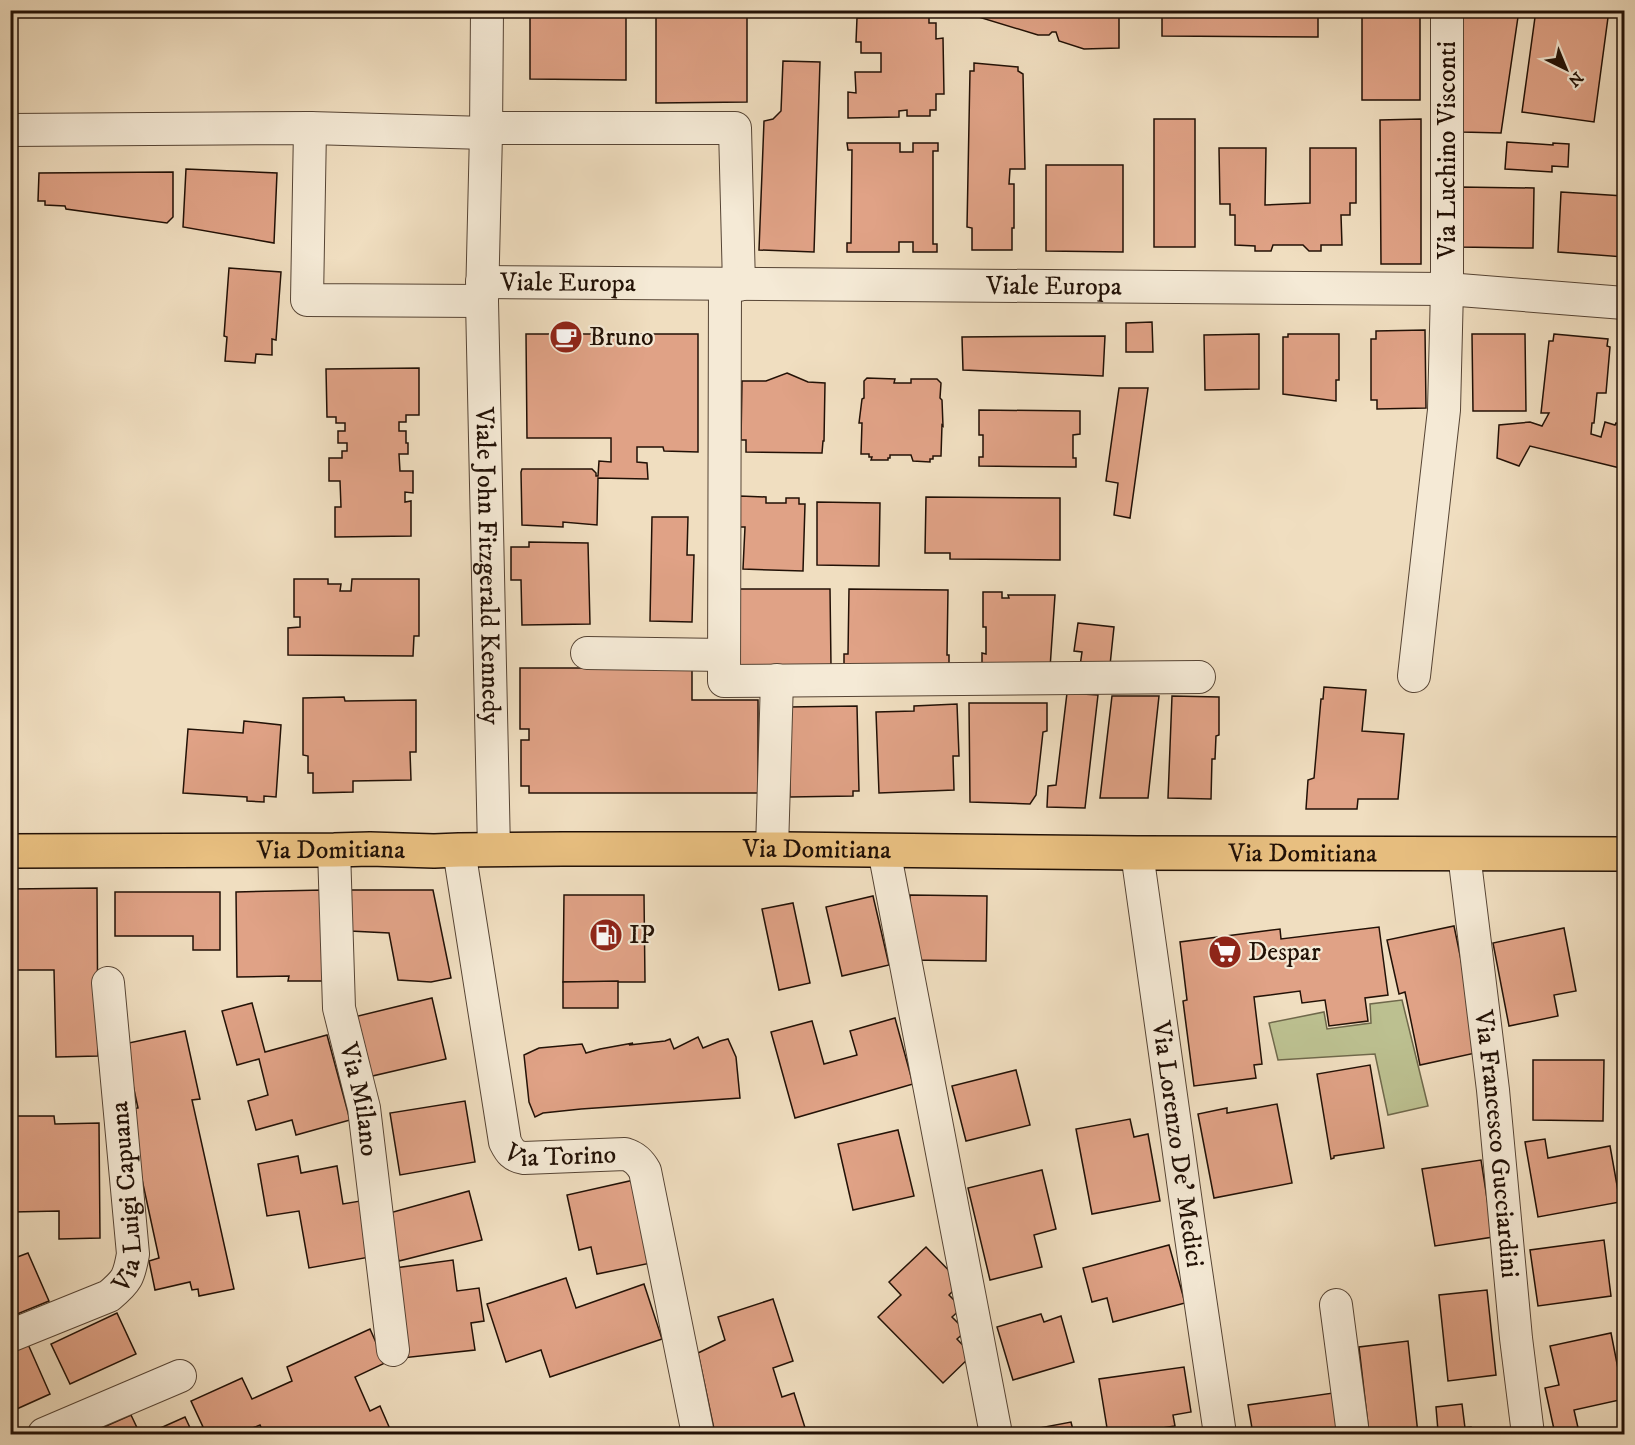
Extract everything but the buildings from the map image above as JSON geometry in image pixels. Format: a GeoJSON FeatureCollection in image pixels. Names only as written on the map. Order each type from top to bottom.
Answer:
{"type":"FeatureCollection","features":[{"type":"Feature","properties":{"kind":"main road","name":"Via Domitiana"},"geometry":{"type":"LineString","coordinates":[[10,851],[772,849],[1137,853],[1624,854]]}},
{"type":"Feature","properties":{"kind":"street","name":"Viale John Fitzgerald Kennedy"},"geometry":{"type":"LineString","coordinates":[[487,10],[482,292],[494,850]]}},
{"type":"Feature","properties":{"kind":"street","name":"Via Luchino Visconti"},"geometry":{"type":"LineString","coordinates":[[1414,676],[1444,410],[1448,10]]}},
{"type":"Feature","properties":{"kind":"street"},"geometry":{"type":"LineString","coordinates":[[10,130],[735,128],[724,681],[1199,677]]}},
{"type":"Feature","properties":{"kind":"street","name":"Viale Europa"},"geometry":{"type":"LineString","coordinates":[[310,129],[307,300],[482,292],[732,285],[1447,289],[1624,303]]}},
{"type":"Feature","properties":{"kind":"street"},"geometry":{"type":"LineString","coordinates":[[587,653],[724,655]]}},
{"type":"Feature","properties":{"kind":"street"},"geometry":{"type":"LineString","coordinates":[[772,849],[777,680]]}},
{"type":"Feature","properties":{"kind":"street","name":"Via Milano"},"geometry":{"type":"LineString","coordinates":[[334,850],[339,1008],[364,1108],[393,1350]]}},
{"type":"Feature","properties":{"kind":"street","name":"Via Torino"},"geometry":{"type":"LineString","coordinates":[[459,850],[508,1150],[515,1156],[524,1158],[625,1154],[633,1156],[640,1162],[645,1171],[698,1434]]}},
{"type":"Feature","properties":{"kind":"street"},"geometry":{"type":"LineString","coordinates":[[884,850],[996,1434]]}},
{"type":"Feature","properties":{"kind":"street","name":"Via Lorenzo De' Medici"},"geometry":{"type":"LineString","coordinates":[[1137,853],[1220,1434]]}},
{"type":"Feature","properties":{"kind":"street","name":"Via Francesco Gucciardini"},"geometry":{"type":"LineString","coordinates":[[1464,854],[1493,1090],[1516,1338],[1528,1434]]}},
{"type":"Feature","properties":{"kind":"street","name":"Via Luigi Capuana"},"geometry":{"type":"LineString","coordinates":[[10,1336],[109,1296],[122,1285],[129,1274],[133,1254],[108,983]]}},
{"type":"Feature","properties":{"kind":"street"},"geometry":{"type":"LineString","coordinates":[[1336,1305],[1353,1434]]}},
{"type":"Feature","properties":{"kind":"street"},"geometry":{"type":"LineString","coordinates":[[44,1434],[180,1376]]}},
{"type":"Feature","properties":{"kind":"green space"},"geometry":{"type":"Polygon","coordinates":[[[1402,1000],[1428,1106],[1388,1115],[1375,1054],[1278,1060],[1269,1023],[1324,1012],[1327,1029],[1371,1023],[1370,1004],[1402,1000]]]}},
{"type":"Feature","properties":{"kind":"place","name":"Bruno"},"geometry":{"type":"Point","coordinates":[566,337]}},
{"type":"Feature","properties":{"kind":"place","name":"IP"},"geometry":{"type":"Point","coordinates":[606,935]}},
{"type":"Feature","properties":{"kind":"place","name":"Despar"},"geometry":{"type":"Point","coordinates":[1225,952]}}]}
